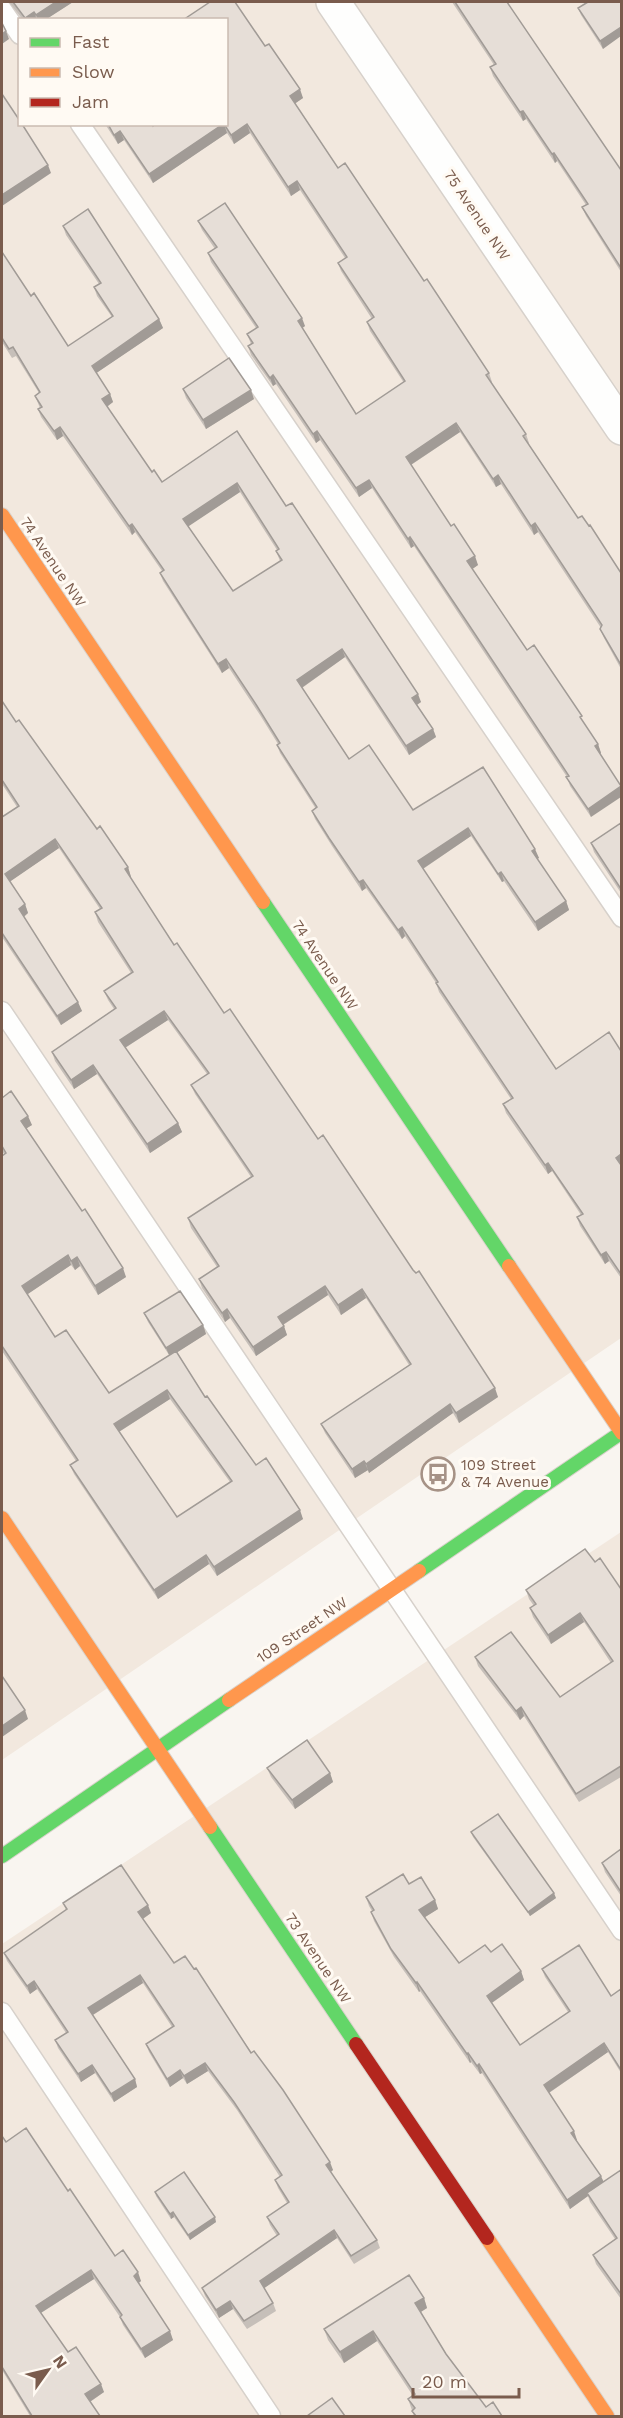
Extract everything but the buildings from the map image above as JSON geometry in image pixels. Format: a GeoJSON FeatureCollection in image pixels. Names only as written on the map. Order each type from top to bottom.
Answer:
{"type":"FeatureCollection","features":[{"type":"Feature","properties":{"kind":"street","name":"75 Avenue NW"},"geometry":{"type":"LineString","coordinates":[[333,2],[621,428]]}},
{"type":"Feature","properties":{"kind":"street","name":"74 Avenue NW"},"geometry":{"type":"LineString","coordinates":[[2,515],[621,1432]]}},
{"type":"Feature","properties":{"kind":"street","name":"109 Street NW"},"geometry":{"type":"LineString","coordinates":[[2,1856],[621,1432]]}},
{"type":"Feature","properties":{"kind":"street","name":"73 Avenue NW"},"geometry":{"type":"LineString","coordinates":[[2,1518],[607,2416]]}},
{"type":"Feature","properties":{"kind":"lane"},"geometry":{"type":"LineString","coordinates":[[2,9],[18,32]]}},
{"type":"Feature","properties":{"kind":"lane"},"geometry":{"type":"LineString","coordinates":[[81,126],[621,918]]}},
{"type":"Feature","properties":{"kind":"lane"},"geometry":{"type":"LineString","coordinates":[[2,1011],[621,1931]]}},
{"type":"Feature","properties":{"kind":"lane"},"geometry":{"type":"LineString","coordinates":[[2,2012],[271,2416]]}},
{"type":"Feature","properties":{"kind":"shaded area"},"geometry":{"type":"Polygon","coordinates":[[[2,2],[621,2],[621,1338],[2,1760],[2,2]]]}},
{"type":"Feature","properties":{"kind":"shaded area"},"geometry":{"type":"Polygon","coordinates":[[[621,1532],[621,2416],[2,2416],[2,1944],[621,1532]]]}},
{"type":"Feature","properties":{"kind":"traffic: fast"},"geometry":{"type":"LineString","coordinates":[[263,902],[509,1266]]}},
{"type":"Feature","properties":{"kind":"traffic: fast"},"geometry":{"type":"LineString","coordinates":[[419,1571],[622,1432]]}},
{"type":"Feature","properties":{"kind":"traffic: fast"},"geometry":{"type":"LineString","coordinates":[[2,1856],[229,1700]]}},
{"type":"Feature","properties":{"kind":"traffic: fast"},"geometry":{"type":"LineString","coordinates":[[210,1827],[356,2044]]}},
{"type":"Feature","properties":{"kind":"traffic: slow"},"geometry":{"type":"LineString","coordinates":[[2,515],[263,902]]}},
{"type":"Feature","properties":{"kind":"traffic: slow"},"geometry":{"type":"LineString","coordinates":[[509,1266],[622,1433]]}},
{"type":"Feature","properties":{"kind":"traffic: slow"},"geometry":{"type":"LineString","coordinates":[[2,1518],[210,1827]]}},
{"type":"Feature","properties":{"kind":"traffic: slow"},"geometry":{"type":"LineString","coordinates":[[229,1700],[419,1571]]}},
{"type":"Feature","properties":{"kind":"traffic: slow"},"geometry":{"type":"LineString","coordinates":[[487,2238],[607,2416]]}},
{"type":"Feature","properties":{"kind":"traffic: jam"},"geometry":{"type":"LineString","coordinates":[[356,2044],[487,2238]]}},
{"type":"Feature","properties":{"kind":"place","name":"109 Street & 74 Avenue"},"geometry":{"type":"Point","coordinates":[438,1474]}}]}
